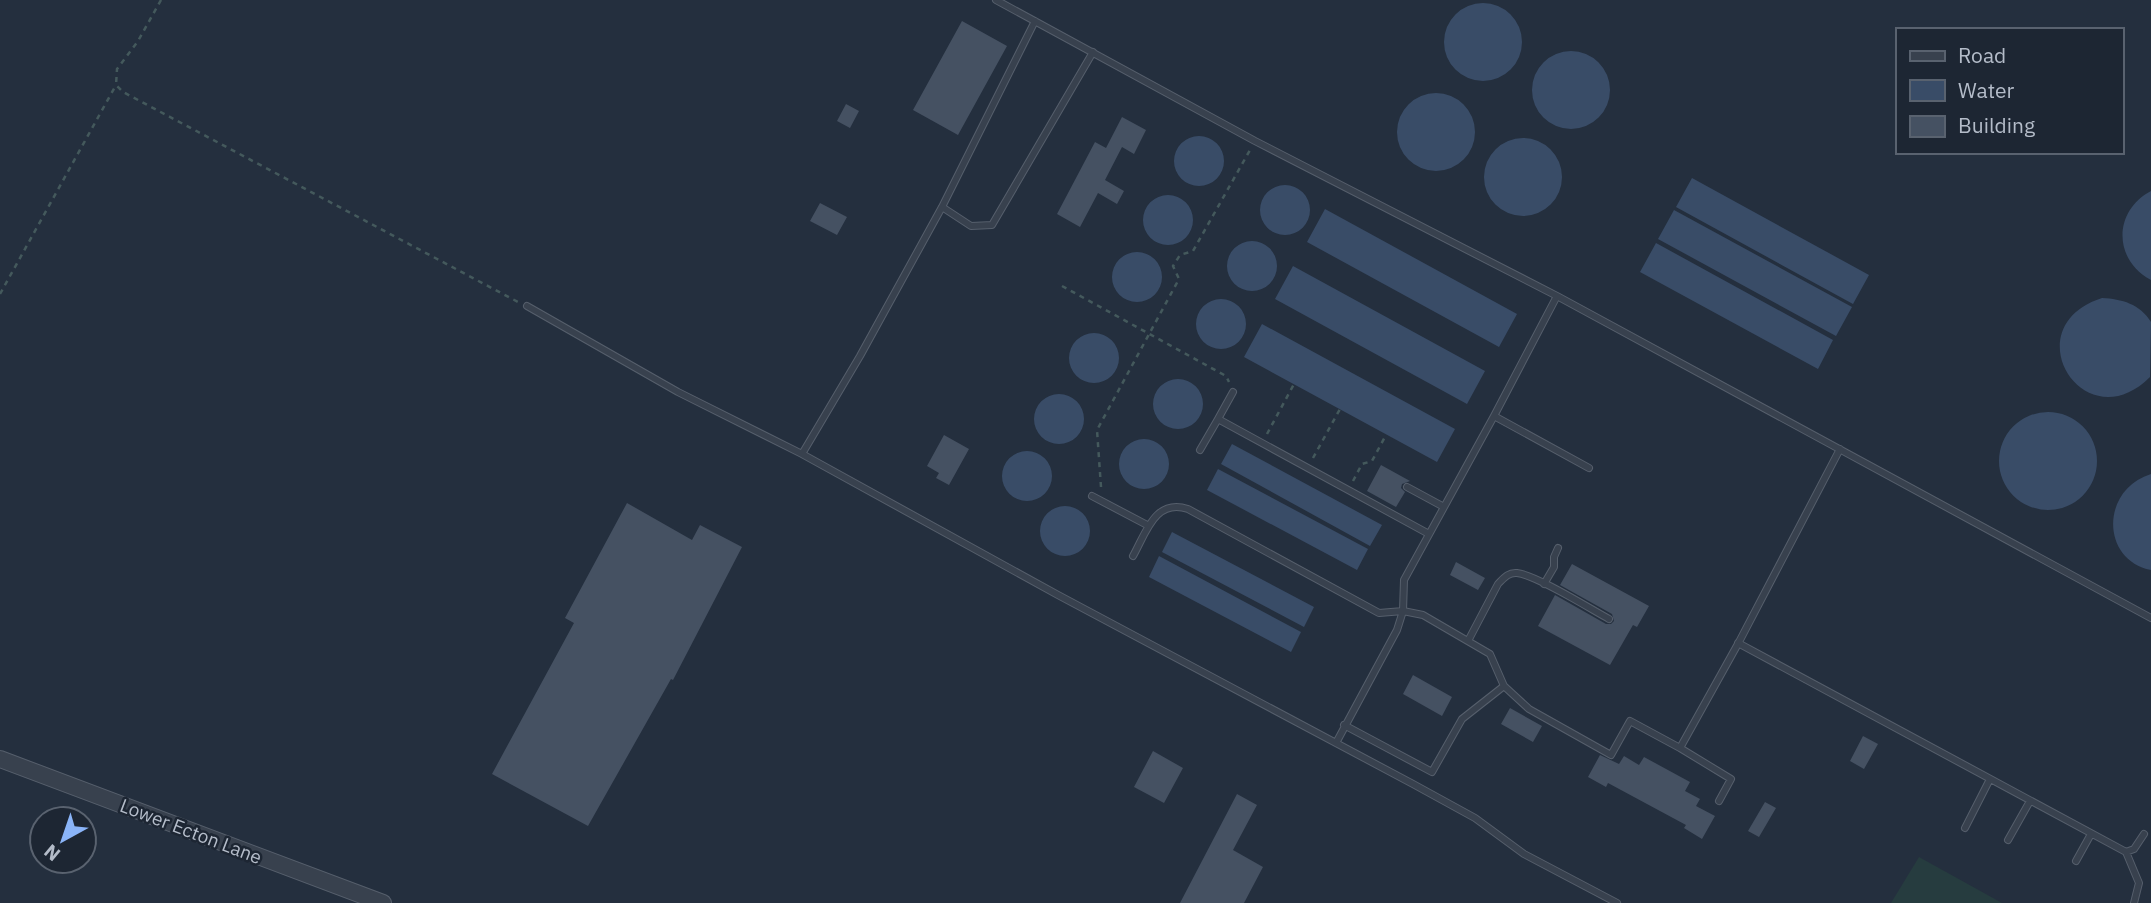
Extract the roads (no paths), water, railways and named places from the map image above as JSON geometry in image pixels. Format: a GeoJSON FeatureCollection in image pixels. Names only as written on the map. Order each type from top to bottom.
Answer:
{"type":"FeatureCollection","features":[{"type":"Feature","properties":{"kind":"street","name":"Lower Ecton Lane"},"geometry":{"type":"LineString","coordinates":[[0,759],[383,903]]}},
{"type":"Feature","properties":{"kind":"lane"},"geometry":{"type":"LineString","coordinates":[[996,0],[1255,141],[1557,296],[2151,618]]}},
{"type":"Feature","properties":{"kind":"lane"},"geometry":{"type":"LineString","coordinates":[[802,454],[860,356],[942,207],[1035,22]]}},
{"type":"Feature","properties":{"kind":"lane"},"geometry":{"type":"LineString","coordinates":[[942,207],[971,226],[992,225],[1093,52]]}},
{"type":"Feature","properties":{"kind":"lane"},"geometry":{"type":"LineString","coordinates":[[1336,743],[1397,630],[1404,611],[1404,580],[1557,296]]}},
{"type":"Feature","properties":{"kind":"lane"},"geometry":{"type":"LineString","coordinates":[[527,306],[678,391],[802,454],[1058,595],[1475,818],[1524,854],[1617,903]]}},
{"type":"Feature","properties":{"kind":"lane"},"geometry":{"type":"LineString","coordinates":[[1200,450],[1233,392]]}},
{"type":"Feature","properties":{"kind":"lane"},"geometry":{"type":"LineString","coordinates":[[1494,416],[1589,468]]}},
{"type":"Feature","properties":{"kind":"lane"},"geometry":{"type":"LineString","coordinates":[[1218,419],[1429,534]]}},
{"type":"Feature","properties":{"kind":"lane"},"geometry":{"type":"LineString","coordinates":[[1680,748],[1840,449]]}},
{"type":"Feature","properties":{"kind":"lane"},"geometry":{"type":"LineString","coordinates":[[1407,487],[1444,507]]}},
{"type":"Feature","properties":{"kind":"lane"},"geometry":{"type":"LineString","coordinates":[[1092,496],[1149,526]]}},
{"type":"Feature","properties":{"kind":"lane"},"geometry":{"type":"LineString","coordinates":[[1133,556],[1161,510],[1179,506],[1188,509],[1379,613],[1404,611],[1423,615],[1468,641],[1490,654],[1504,686],[1529,709],[1611,755],[1630,721],[1680,748],[1731,779],[1719,801]]}},
{"type":"Feature","properties":{"kind":"lane"},"geometry":{"type":"LineString","coordinates":[[1544,584],[1554,567],[1558,548]]}},
{"type":"Feature","properties":{"kind":"lane"},"geometry":{"type":"LineString","coordinates":[[1468,641],[1498,584],[1517,573],[1544,584],[1609,619]]}},
{"type":"Feature","properties":{"kind":"lane"},"geometry":{"type":"LineString","coordinates":[[1738,643],[2126,852],[2139,883],[2134,903]]}},
{"type":"Feature","properties":{"kind":"lane"},"geometry":{"type":"LineString","coordinates":[[1345,725],[1432,772],[1462,719],[1504,686]]}},
{"type":"Feature","properties":{"kind":"lane"},"geometry":{"type":"LineString","coordinates":[[1965,828],[1990,779]]}},
{"type":"Feature","properties":{"kind":"lane"},"geometry":{"type":"LineString","coordinates":[[2008,840],[2030,801]]}},
{"type":"Feature","properties":{"kind":"lane"},"geometry":{"type":"LineString","coordinates":[[2076,861],[2091,834]]}},
{"type":"Feature","properties":{"kind":"lane"},"geometry":{"type":"LineString","coordinates":[[2126,852],[2134,849],[2144,834]]}},
{"type":"Feature","properties":{"kind":"water"},"geometry":{"type":"Polygon","coordinates":[[[1483,3],[1498,6],[1511,14],[1519,27],[1522,42],[1519,57],[1511,70],[1498,78],[1483,81],[1468,78],[1455,70],[1447,57],[1444,42],[1447,27],[1455,14],[1468,6],[1483,3]]]}},
{"type":"Feature","properties":{"kind":"water"},"geometry":{"type":"Polygon","coordinates":[[[1571,51],[1586,54],[1599,62],[1607,75],[1610,90],[1607,105],[1599,118],[1586,126],[1571,129],[1556,126],[1543,118],[1535,105],[1532,90],[1535,75],[1543,62],[1556,54],[1571,51]]]}},
{"type":"Feature","properties":{"kind":"water"},"geometry":{"type":"Polygon","coordinates":[[[1436,93],[1451,96],[1464,104],[1472,117],[1475,132],[1472,147],[1464,160],[1451,168],[1436,171],[1421,168],[1408,160],[1400,147],[1397,132],[1400,117],[1408,104],[1421,96],[1436,93]]]}},
{"type":"Feature","properties":{"kind":"water"},"geometry":{"type":"Polygon","coordinates":[[[1199,136],[1217,143],[1224,161],[1217,179],[1199,186],[1181,179],[1174,161],[1181,143],[1199,136]]]}},
{"type":"Feature","properties":{"kind":"water"},"geometry":{"type":"Polygon","coordinates":[[[1523,138],[1538,141],[1551,149],[1559,162],[1562,177],[1559,192],[1551,205],[1538,213],[1523,216],[1508,213],[1495,205],[1487,192],[1484,177],[1487,162],[1495,149],[1508,141],[1523,138]]]}},
{"type":"Feature","properties":{"kind":"water"},"geometry":{"type":"Polygon","coordinates":[[[1692,178],[1869,275],[1853,304],[1676,207],[1692,178]]]}},
{"type":"Feature","properties":{"kind":"water"},"geometry":{"type":"Polygon","coordinates":[[[1285,185],[1303,192],[1310,210],[1303,228],[1285,235],[1267,228],[1260,210],[1267,192],[1285,185]]]}},
{"type":"Feature","properties":{"kind":"water"},"geometry":{"type":"Polygon","coordinates":[[[2151,191],[2151,280],[2130,260],[2122,236],[2130,211],[2151,191]]]}},
{"type":"Feature","properties":{"kind":"water"},"geometry":{"type":"Polygon","coordinates":[[[1168,195],[1186,202],[1193,220],[1186,238],[1168,245],[1150,238],[1143,220],[1150,202],[1168,195]]]}},
{"type":"Feature","properties":{"kind":"water"},"geometry":{"type":"Polygon","coordinates":[[[1325,209],[1517,314],[1499,347],[1307,242],[1325,209]]]}},
{"type":"Feature","properties":{"kind":"water"},"geometry":{"type":"Polygon","coordinates":[[[1674,210],[1852,307],[1836,336],[1658,239],[1674,210]]]}},
{"type":"Feature","properties":{"kind":"water"},"geometry":{"type":"Polygon","coordinates":[[[1252,241],[1270,248],[1277,266],[1270,284],[1252,291],[1234,284],[1227,266],[1234,248],[1252,241]]]}},
{"type":"Feature","properties":{"kind":"water"},"geometry":{"type":"Polygon","coordinates":[[[1656,243],[1833,340],[1818,369],[1640,272],[1656,243]]]}},
{"type":"Feature","properties":{"kind":"water"},"geometry":{"type":"Polygon","coordinates":[[[1137,252],[1155,259],[1162,277],[1155,295],[1137,302],[1119,295],[1112,277],[1119,259],[1137,252]]]}},
{"type":"Feature","properties":{"kind":"water"},"geometry":{"type":"Polygon","coordinates":[[[1293,266],[1485,371],[1467,404],[1275,299],[1293,266]]]}},
{"type":"Feature","properties":{"kind":"water"},"geometry":{"type":"Polygon","coordinates":[[[2102,298],[2130,304],[2142,311],[2151,322],[2150,377],[2125,394],[2102,397],[2082,389],[2068,373],[2060,353],[2062,332],[2076,312],[2102,298]]]}},
{"type":"Feature","properties":{"kind":"water"},"geometry":{"type":"Polygon","coordinates":[[[1221,299],[1239,306],[1246,324],[1239,342],[1221,349],[1203,342],[1196,324],[1203,306],[1221,299]]]}},
{"type":"Feature","properties":{"kind":"water"},"geometry":{"type":"Polygon","coordinates":[[[1262,324],[1455,429],[1437,462],[1244,357],[1262,324]]]}},
{"type":"Feature","properties":{"kind":"water"},"geometry":{"type":"Polygon","coordinates":[[[1094,333],[1112,340],[1119,358],[1112,376],[1094,383],[1076,376],[1069,358],[1076,340],[1094,333]]]}},
{"type":"Feature","properties":{"kind":"water"},"geometry":{"type":"Polygon","coordinates":[[[1178,379],[1196,386],[1203,404],[1196,422],[1178,429],[1160,422],[1153,404],[1160,386],[1178,379]]]}},
{"type":"Feature","properties":{"kind":"water"},"geometry":{"type":"Polygon","coordinates":[[[1059,394],[1077,401],[1084,419],[1077,437],[1059,444],[1041,437],[1034,419],[1041,401],[1059,394]]]}},
{"type":"Feature","properties":{"kind":"water"},"geometry":{"type":"Polygon","coordinates":[[[2048,412],[2067,416],[2083,426],[2093,442],[2097,461],[2093,480],[2083,496],[2067,506],[2048,510],[2029,506],[2013,496],[2003,480],[1999,461],[2003,442],[2013,426],[2029,416],[2048,412]]]}},
{"type":"Feature","properties":{"kind":"water"},"geometry":{"type":"Polygon","coordinates":[[[1144,439],[1162,446],[1169,464],[1162,482],[1144,489],[1126,482],[1119,464],[1126,446],[1144,439]]]}},
{"type":"Feature","properties":{"kind":"water"},"geometry":{"type":"Polygon","coordinates":[[[1232,444],[1382,525],[1370,546],[1221,464],[1232,444]]]}},
{"type":"Feature","properties":{"kind":"water"},"geometry":{"type":"Polygon","coordinates":[[[1027,451],[1045,458],[1052,476],[1045,494],[1027,501],[1009,494],[1002,476],[1009,458],[1027,451]]]}},
{"type":"Feature","properties":{"kind":"water"},"geometry":{"type":"Polygon","coordinates":[[[1218,469],[1368,549],[1357,570],[1207,490],[1218,469]]]}},
{"type":"Feature","properties":{"kind":"water"},"geometry":{"type":"Polygon","coordinates":[[[2151,474],[2151,570],[2135,564],[2123,553],[2113,524],[2115,509],[2122,494],[2134,482],[2151,474]]]}},
{"type":"Feature","properties":{"kind":"water"},"geometry":{"type":"Polygon","coordinates":[[[1065,506],[1083,513],[1090,531],[1083,549],[1065,556],[1047,549],[1040,531],[1047,513],[1065,506]]]}},
{"type":"Feature","properties":{"kind":"water"},"geometry":{"type":"Polygon","coordinates":[[[1172,532],[1314,607],[1304,627],[1162,552],[1172,532]]]}},
{"type":"Feature","properties":{"kind":"water"},"geometry":{"type":"Polygon","coordinates":[[[1159,556],[1301,632],[1291,652],[1149,577],[1159,556]]]}}]}
